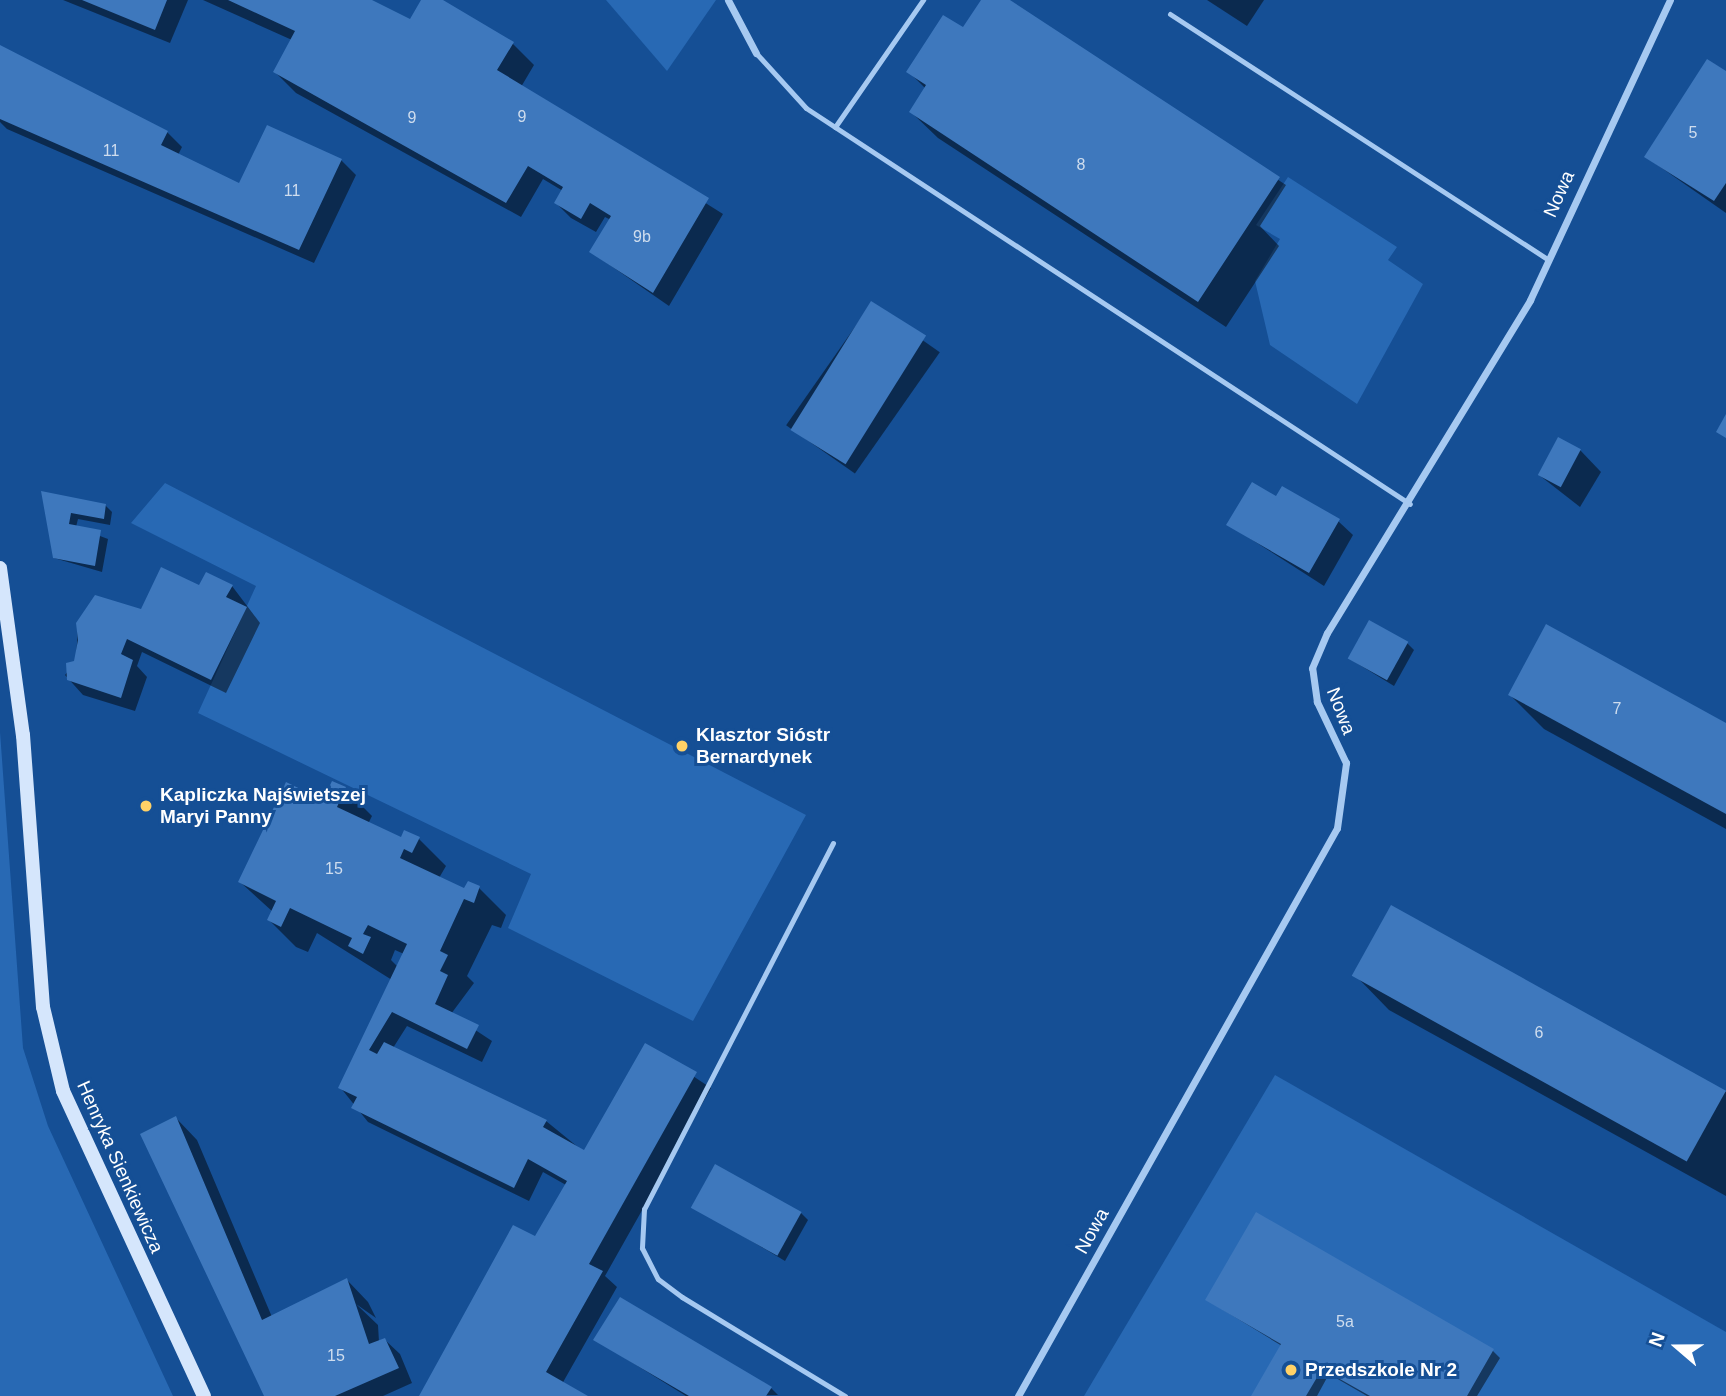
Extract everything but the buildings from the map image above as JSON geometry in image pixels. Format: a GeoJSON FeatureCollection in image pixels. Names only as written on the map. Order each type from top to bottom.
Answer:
{"type":"FeatureCollection","features":[{"type":"Feature","properties":{"kind":"street"},"geometry":{"type":"LineString","coordinates":[[728,0],[756,53]]}},
{"type":"Feature","properties":{"kind":"street","name":"Nowa"},"geometry":{"type":"LineString","coordinates":[[1018,1396],[1337,828],[1346,764],[1317,702],[1312,668],[1327,633],[1409,503],[1547,259],[1670,0]]}},
{"type":"Feature","properties":{"kind":"street","name":"Henryka Sienkiewicza"},"geometry":{"type":"LineString","coordinates":[[0,568],[23,735],[43,1007],[60,1079],[204,1396]]}},
{"type":"Feature","properties":{"kind":"lane"},"geometry":{"type":"LineString","coordinates":[[835,127],[923,0]]}},
{"type":"Feature","properties":{"kind":"lane"},"geometry":{"type":"LineString","coordinates":[[1170,14],[1547,259]]}},
{"type":"Feature","properties":{"kind":"lane"},"geometry":{"type":"LineString","coordinates":[[756,53],[806,108],[1409,503]]}},
{"type":"Feature","properties":{"kind":"lane"},"geometry":{"type":"LineString","coordinates":[[833,843],[644,1209],[642,1248],[658,1279],[682,1297],[845,1396]]}},
{"type":"Feature","properties":{"kind":"shaded area"},"geometry":{"type":"Polygon","coordinates":[[[606,0],[716,0],[667,71],[606,0]]]}},
{"type":"Feature","properties":{"kind":"shaded area"},"geometry":{"type":"Polygon","coordinates":[[[1288,177],[1397,247],[1388,260],[1423,284],[1357,404],[1270,345],[1255,281],[1280,239],[1256,225],[1288,177]]]}},
{"type":"Feature","properties":{"kind":"shaded area"},"geometry":{"type":"Polygon","coordinates":[[[165,483],[806,815],[693,1021],[508,928],[531,874],[198,713],[256,586],[131,523],[165,483]]]}},
{"type":"Feature","properties":{"kind":"shaded area"},"geometry":{"type":"Polygon","coordinates":[[[0,732],[23,1048],[48,1126],[173,1396],[0,1396],[0,732]]]}},
{"type":"Feature","properties":{"kind":"shaded area"},"geometry":{"type":"Polygon","coordinates":[[[1275,1075],[1726,1332],[1726,1396],[1084,1396],[1275,1075]]]}},
{"type":"Feature","properties":{"kind":"place","name":"Klasztor Sióstr Bernardynek"},"geometry":{"type":"Point","coordinates":[682,746]}},
{"type":"Feature","properties":{"kind":"place","name":"Kapliczka Najświetszej Maryi Panny"},"geometry":{"type":"Point","coordinates":[146,806]}},
{"type":"Feature","properties":{"kind":"place","name":"Przedszkole Nr 2"},"geometry":{"type":"Point","coordinates":[1291,1370]}}]}
